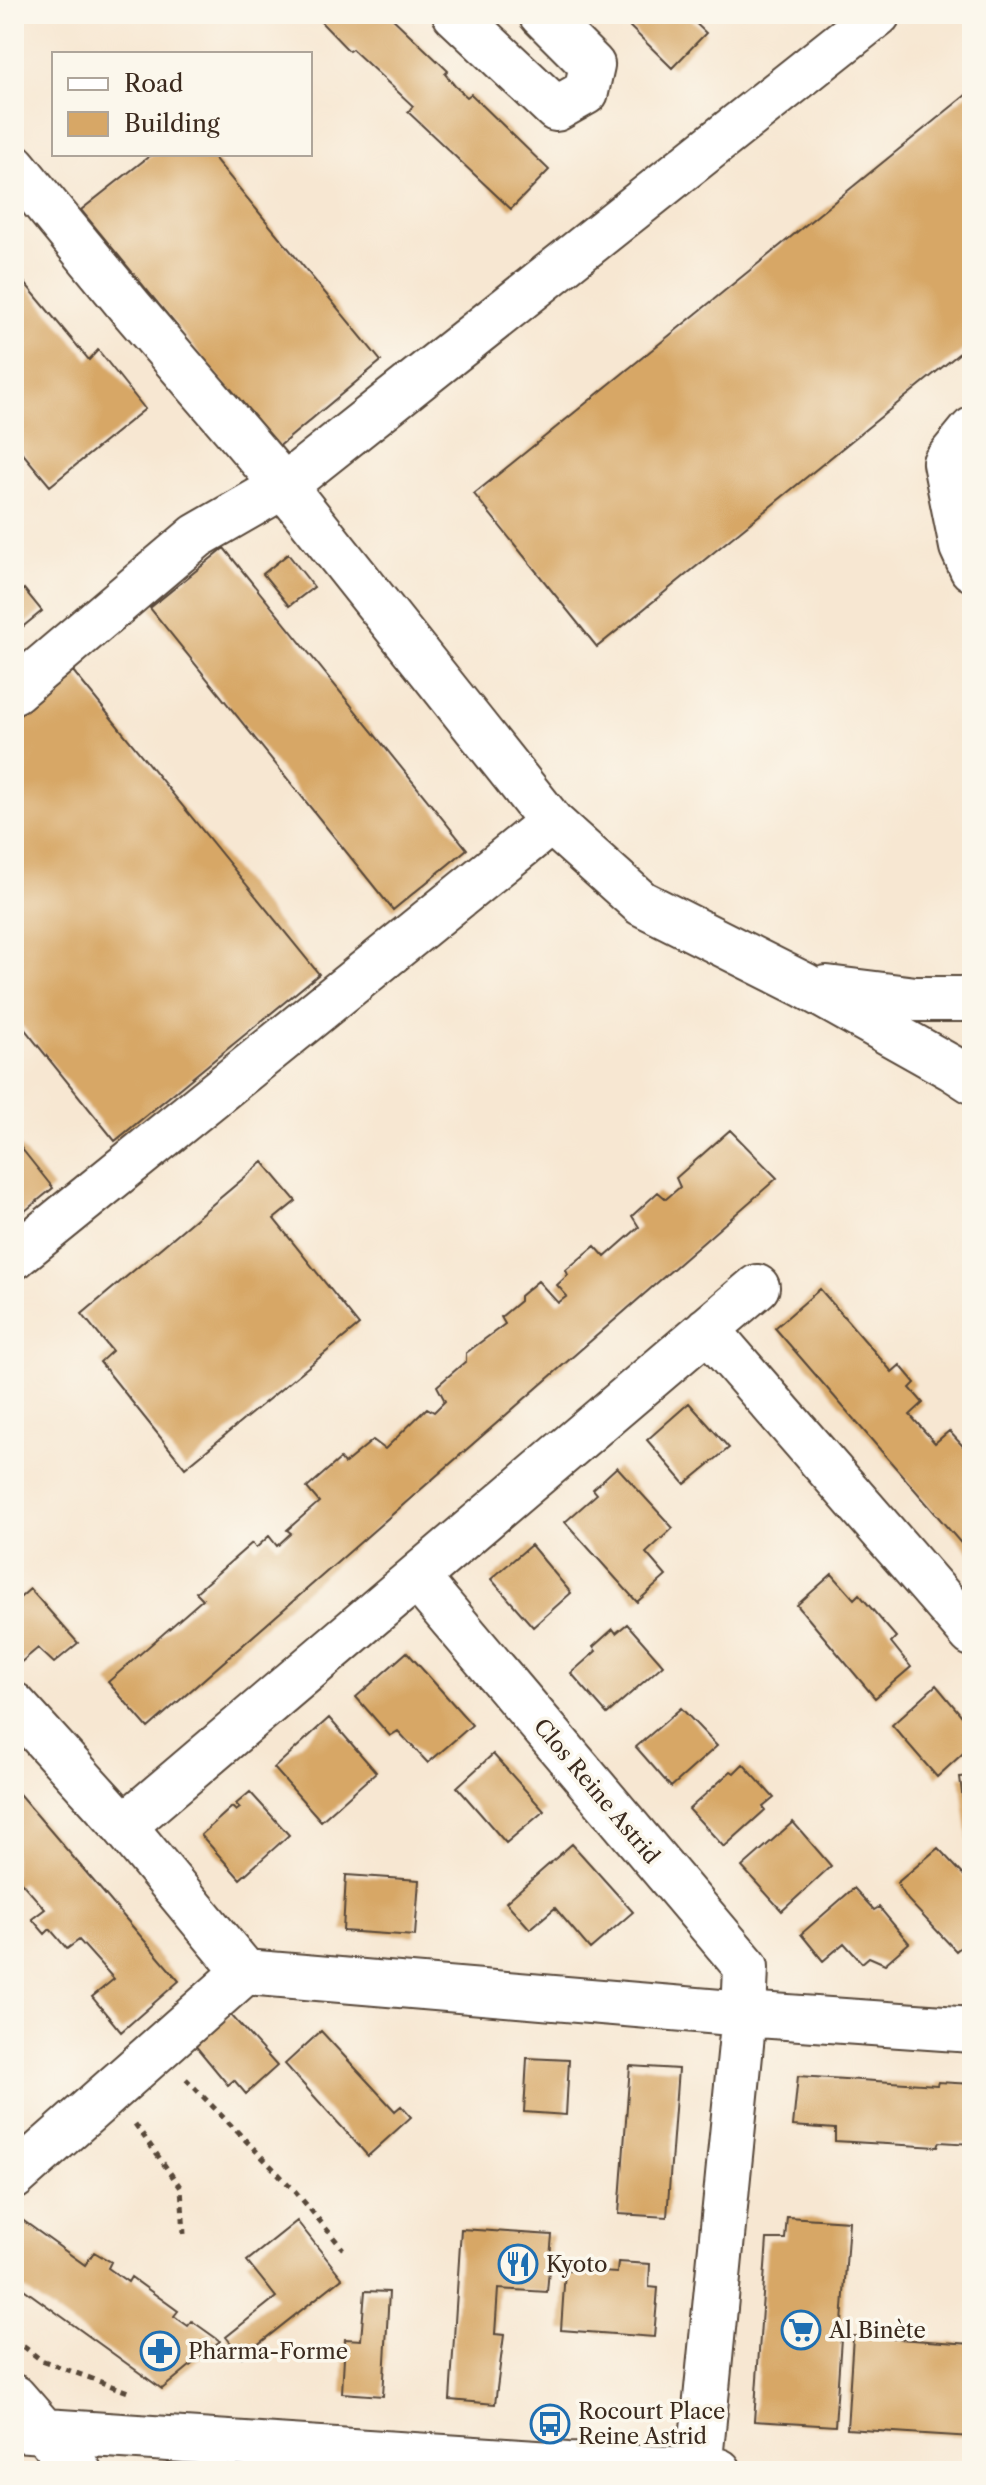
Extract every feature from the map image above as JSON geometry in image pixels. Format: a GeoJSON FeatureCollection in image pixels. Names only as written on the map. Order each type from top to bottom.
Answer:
{"type":"FeatureCollection","features":[{"type":"Feature","properties":{"kind":"street"},"geometry":{"type":"LineString","coordinates":[[455,14],[556,109],[586,92],[592,65],[541,14]]}},
{"type":"Feature","properties":{"kind":"street"},"geometry":{"type":"LineString","coordinates":[[14,691],[197,536],[284,486],[878,14]]}},
{"type":"Feature","properties":{"kind":"street"},"geometry":{"type":"LineString","coordinates":[[14,166],[284,486],[551,822],[641,903],[804,985],[972,1081]]}},
{"type":"Feature","properties":{"kind":"street"},"geometry":{"type":"LineString","coordinates":[[972,430],[945,463],[962,547],[972,569]]}},
{"type":"Feature","properties":{"kind":"street"},"geometry":{"type":"LineString","coordinates":[[14,1257],[551,822]]}},
{"type":"Feature","properties":{"kind":"street"},"geometry":{"type":"LineString","coordinates":[[804,985],[916,999],[972,999]]}},
{"type":"Feature","properties":{"kind":"street"},"geometry":{"type":"LineString","coordinates":[[124,1826],[757,1287]]}},
{"type":"Feature","properties":{"kind":"street"},"geometry":{"type":"LineString","coordinates":[[707,1329],[972,1634]]}},
{"type":"Feature","properties":{"kind":"street","name":"Clos Reine Astrid"},"geometry":{"type":"LineString","coordinates":[[417,1578],[746,1967],[699,2470]]}},
{"type":"Feature","properties":{"kind":"street"},"geometry":{"type":"LineString","coordinates":[[14,1705],[124,1826],[245,1972],[972,2030]]}},
{"type":"Feature","properties":{"kind":"street"},"geometry":{"type":"LineString","coordinates":[[14,2177],[245,1972]]}},
{"type":"Feature","properties":{"kind":"street"},"geometry":{"type":"LineString","coordinates":[[14,2397],[30,2430],[79,2471]]}},
{"type":"Feature","properties":{"kind":"street"},"geometry":{"type":"LineString","coordinates":[[30,2430],[568,2465],[719,2471]]}},
{"type":"Feature","properties":{"kind":"street"},"geometry":{"type":"LineString","coordinates":[[149,2471],[186,2440]]}},
{"type":"Feature","properties":{"kind":"path"},"geometry":{"type":"LineString","coordinates":[[157,2050],[295,2191],[343,2249]]}},
{"type":"Feature","properties":{"kind":"path"},"geometry":{"type":"LineString","coordinates":[[111,2091],[181,2188],[184,2234]]}},
{"type":"Feature","properties":{"kind":"building"},"geometry":{"type":"Polygon","coordinates":[[[329,14],[388,14],[448,71],[445,74],[455,86],[467,97],[471,94],[549,170],[511,209],[408,112],[413,106],[352,49],[349,51],[321,22],[329,14]]]}},
{"type":"Feature","properties":{"kind":"building"},"geometry":{"type":"Polygon","coordinates":[[[617,14],[686,14],[706,33],[672,68],[617,14]]]}},
{"type":"Feature","properties":{"kind":"building"},"geometry":{"type":"Polygon","coordinates":[[[972,90],[972,343],[597,647],[474,494],[972,90]]]}},
{"type":"Feature","properties":{"kind":"building"},"geometry":{"type":"Polygon","coordinates":[[[149,156],[213,156],[381,361],[277,448],[81,210],[149,156]]]}},
{"type":"Feature","properties":{"kind":"building"},"geometry":{"type":"Polygon","coordinates":[[[14,270],[89,360],[98,350],[145,409],[50,486],[14,443],[14,270]]]}},
{"type":"Feature","properties":{"kind":"building"},"geometry":{"type":"Polygon","coordinates":[[[224,548],[467,849],[393,910],[150,608],[224,548]]]}},
{"type":"Feature","properties":{"kind":"building"},"geometry":{"type":"Polygon","coordinates":[[[288,554],[314,587],[289,606],[263,574],[288,554]]]}},
{"type":"Feature","properties":{"kind":"building"},"geometry":{"type":"Polygon","coordinates":[[[24,589],[42,611],[14,634],[14,597],[24,589]]]}},
{"type":"Feature","properties":{"kind":"building"},"geometry":{"type":"Polygon","coordinates":[[[73,671],[319,974],[115,1141],[14,1016],[14,720],[73,671]]]}},
{"type":"Feature","properties":{"kind":"building"},"geometry":{"type":"Polygon","coordinates":[[[730,1130],[777,1178],[148,1728],[108,1682],[203,1599],[196,1592],[252,1543],[256,1548],[269,1536],[277,1546],[291,1533],[287,1530],[319,1502],[307,1488],[340,1459],[344,1464],[373,1440],[385,1449],[427,1408],[434,1412],[445,1401],[437,1386],[466,1361],[466,1353],[505,1324],[501,1317],[520,1301],[520,1296],[538,1281],[558,1303],[567,1296],[557,1285],[568,1275],[566,1270],[595,1246],[605,1257],[639,1227],[632,1216],[658,1192],[666,1199],[680,1187],[676,1178],[730,1130]]]}},
{"type":"Feature","properties":{"kind":"building"},"geometry":{"type":"Polygon","coordinates":[[[14,1139],[53,1188],[14,1220],[14,1139]]]}},
{"type":"Feature","properties":{"kind":"building"},"geometry":{"type":"Polygon","coordinates":[[[263,1162],[296,1201],[274,1219],[359,1325],[185,1468],[100,1362],[112,1351],[82,1314],[263,1162]]]}},
{"type":"Feature","properties":{"kind":"building"},"geometry":{"type":"Polygon","coordinates":[[[820,1289],[892,1372],[900,1365],[915,1383],[910,1388],[923,1403],[910,1415],[935,1443],[949,1431],[972,1456],[968,1460],[972,1465],[972,1556],[775,1328],[820,1289]]]}},
{"type":"Feature","properties":{"kind":"building"},"geometry":{"type":"Polygon","coordinates":[[[689,1403],[729,1448],[685,1484],[647,1440],[689,1403]]]}},
{"type":"Feature","properties":{"kind":"building"},"geometry":{"type":"Polygon","coordinates":[[[617,1467],[673,1528],[646,1553],[666,1576],[637,1602],[565,1522],[597,1494],[593,1489],[617,1467]]]}},
{"type":"Feature","properties":{"kind":"building"},"geometry":{"type":"Polygon","coordinates":[[[531,1545],[571,1593],[533,1627],[491,1579],[531,1545]]]}},
{"type":"Feature","properties":{"kind":"building"},"geometry":{"type":"Polygon","coordinates":[[[832,1574],[854,1599],[859,1594],[896,1637],[891,1642],[911,1667],[875,1698],[797,1605],[832,1574]]]}},
{"type":"Feature","properties":{"kind":"building"},"geometry":{"type":"Polygon","coordinates":[[[30,1589],[78,1643],[54,1663],[38,1648],[14,1668],[14,1603],[30,1589]]]}},
{"type":"Feature","properties":{"kind":"building"},"geometry":{"type":"Polygon","coordinates":[[[627,1624],[663,1665],[607,1714],[571,1673],[596,1651],[593,1647],[613,1629],[616,1633],[627,1624]]]}},
{"type":"Feature","properties":{"kind":"building"},"geometry":{"type":"Polygon","coordinates":[[[407,1652],[472,1725],[428,1763],[398,1731],[390,1736],[356,1697],[407,1652]]]}},
{"type":"Feature","properties":{"kind":"building"},"geometry":{"type":"Polygon","coordinates":[[[936,1685],[972,1728],[972,1745],[937,1777],[892,1725],[936,1685]]]}},
{"type":"Feature","properties":{"kind":"building"},"geometry":{"type":"Polygon","coordinates":[[[681,1708],[717,1746],[671,1787],[636,1747],[681,1708]]]}},
{"type":"Feature","properties":{"kind":"building"},"geometry":{"type":"Polygon","coordinates":[[[329,1718],[376,1772],[321,1821],[274,1768],[329,1718]]]}},
{"type":"Feature","properties":{"kind":"building"},"geometry":{"type":"Polygon","coordinates":[[[493,1754],[544,1811],[506,1843],[457,1787],[493,1754]]]}},
{"type":"Feature","properties":{"kind":"building"},"geometry":{"type":"Polygon","coordinates":[[[743,1764],[774,1798],[724,1847],[689,1809],[743,1764]]]}},
{"type":"Feature","properties":{"kind":"building"},"geometry":{"type":"Polygon","coordinates":[[[972,1776],[972,1857],[970,1857],[960,1777],[972,1776]]]}},
{"type":"Feature","properties":{"kind":"building"},"geometry":{"type":"Polygon","coordinates":[[[14,1788],[179,1981],[121,2032],[92,1997],[114,1979],[79,1940],[67,1949],[50,1929],[45,1934],[32,1919],[45,1909],[21,1882],[16,1887],[14,1884],[14,1788]]]}},
{"type":"Feature","properties":{"kind":"building"},"geometry":{"type":"Polygon","coordinates":[[[250,1792],[289,1835],[240,1879],[201,1835],[232,1807],[236,1811],[240,1808],[236,1804],[250,1792]]]}},
{"type":"Feature","properties":{"kind":"building"},"geometry":{"type":"Polygon","coordinates":[[[793,1822],[831,1866],[782,1911],[742,1867],[793,1822]]]}},
{"type":"Feature","properties":{"kind":"building"},"geometry":{"type":"Polygon","coordinates":[[[572,1844],[633,1912],[590,1949],[555,1908],[530,1929],[506,1902],[572,1844]]]}},
{"type":"Feature","properties":{"kind":"building"},"geometry":{"type":"Polygon","coordinates":[[[938,1848],[972,1884],[972,1937],[956,1951],[908,1900],[897,1883],[938,1848]]]}},
{"type":"Feature","properties":{"kind":"building"},"geometry":{"type":"Polygon","coordinates":[[[346,1875],[419,1880],[415,1936],[343,1931],[346,1875]]]}},
{"type":"Feature","properties":{"kind":"building"},"geometry":{"type":"Polygon","coordinates":[[[854,1888],[874,1910],[879,1907],[909,1943],[885,1964],[869,1957],[862,1963],[844,1943],[823,1961],[801,1934],[854,1888]]]}},
{"type":"Feature","properties":{"kind":"building"},"geometry":{"type":"Polygon","coordinates":[[[231,2015],[277,2066],[246,2094],[234,2080],[228,2085],[194,2044],[231,2015]]]}},
{"type":"Feature","properties":{"kind":"building"},"geometry":{"type":"Polygon","coordinates":[[[321,2031],[395,2111],[401,2106],[411,2117],[368,2156],[285,2064],[321,2031]]]}},
{"type":"Feature","properties":{"kind":"building"},"geometry":{"type":"Polygon","coordinates":[[[527,2058],[569,2060],[566,2115],[524,2112],[527,2058]]]}},
{"type":"Feature","properties":{"kind":"building"},"geometry":{"type":"Polygon","coordinates":[[[630,2066],[678,2069],[667,2217],[619,2214],[630,2066]]]}},
{"type":"Feature","properties":{"kind":"building"},"geometry":{"type":"Polygon","coordinates":[[[798,2076],[937,2085],[938,2082],[972,2084],[972,2144],[940,2142],[938,2147],[835,2141],[835,2129],[793,2126],[798,2076]]]}},
{"type":"Feature","properties":{"kind":"building"},"geometry":{"type":"Polygon","coordinates":[[[14,2214],[85,2265],[94,2252],[111,2262],[108,2268],[128,2282],[131,2277],[178,2311],[174,2316],[188,2326],[192,2321],[220,2341],[162,2389],[14,2282],[14,2214]]]}},
{"type":"Feature","properties":{"kind":"building","name":"Al Binète"},"geometry":{"type":"Polygon","coordinates":[[[787,2217],[849,2221],[835,2426],[754,2421],[767,2239],[785,2239],[787,2217]]]}},
{"type":"Feature","properties":{"kind":"building"},"geometry":{"type":"Polygon","coordinates":[[[297,2221],[342,2278],[242,2357],[226,2337],[276,2297],[247,2261],[297,2221]]]}},
{"type":"Feature","properties":{"kind":"building"},"geometry":{"type":"Polygon","coordinates":[[[461,2229],[552,2235],[547,2292],[498,2289],[495,2334],[504,2335],[495,2404],[450,2400],[461,2229]]]}},
{"type":"Feature","properties":{"kind":"building"},"geometry":{"type":"Polygon","coordinates":[[[618,2262],[650,2264],[649,2287],[658,2288],[654,2337],[561,2330],[565,2270],[617,2273],[618,2262]]]}},
{"type":"Feature","properties":{"kind":"building"},"geometry":{"type":"Polygon","coordinates":[[[365,2291],[389,2292],[383,2396],[342,2393],[345,2339],[361,2340],[365,2291]]]}},
{"type":"Feature","properties":{"kind":"building"},"geometry":{"type":"Polygon","coordinates":[[[853,2336],[972,2344],[972,2437],[847,2429],[853,2336]]]}},
{"type":"Feature","properties":{"kind":"place","name":"Kyoto"},"geometry":{"type":"Point","coordinates":[518,2264]}},
{"type":"Feature","properties":{"kind":"place","name":"Al Binète"},"geometry":{"type":"Point","coordinates":[801,2330]}},
{"type":"Feature","properties":{"kind":"place","name":"Pharma-Forme"},"geometry":{"type":"Point","coordinates":[160,2351]}},
{"type":"Feature","properties":{"kind":"place","name":"Rocourt Place Reine Astrid"},"geometry":{"type":"Point","coordinates":[550,2424]}}]}
